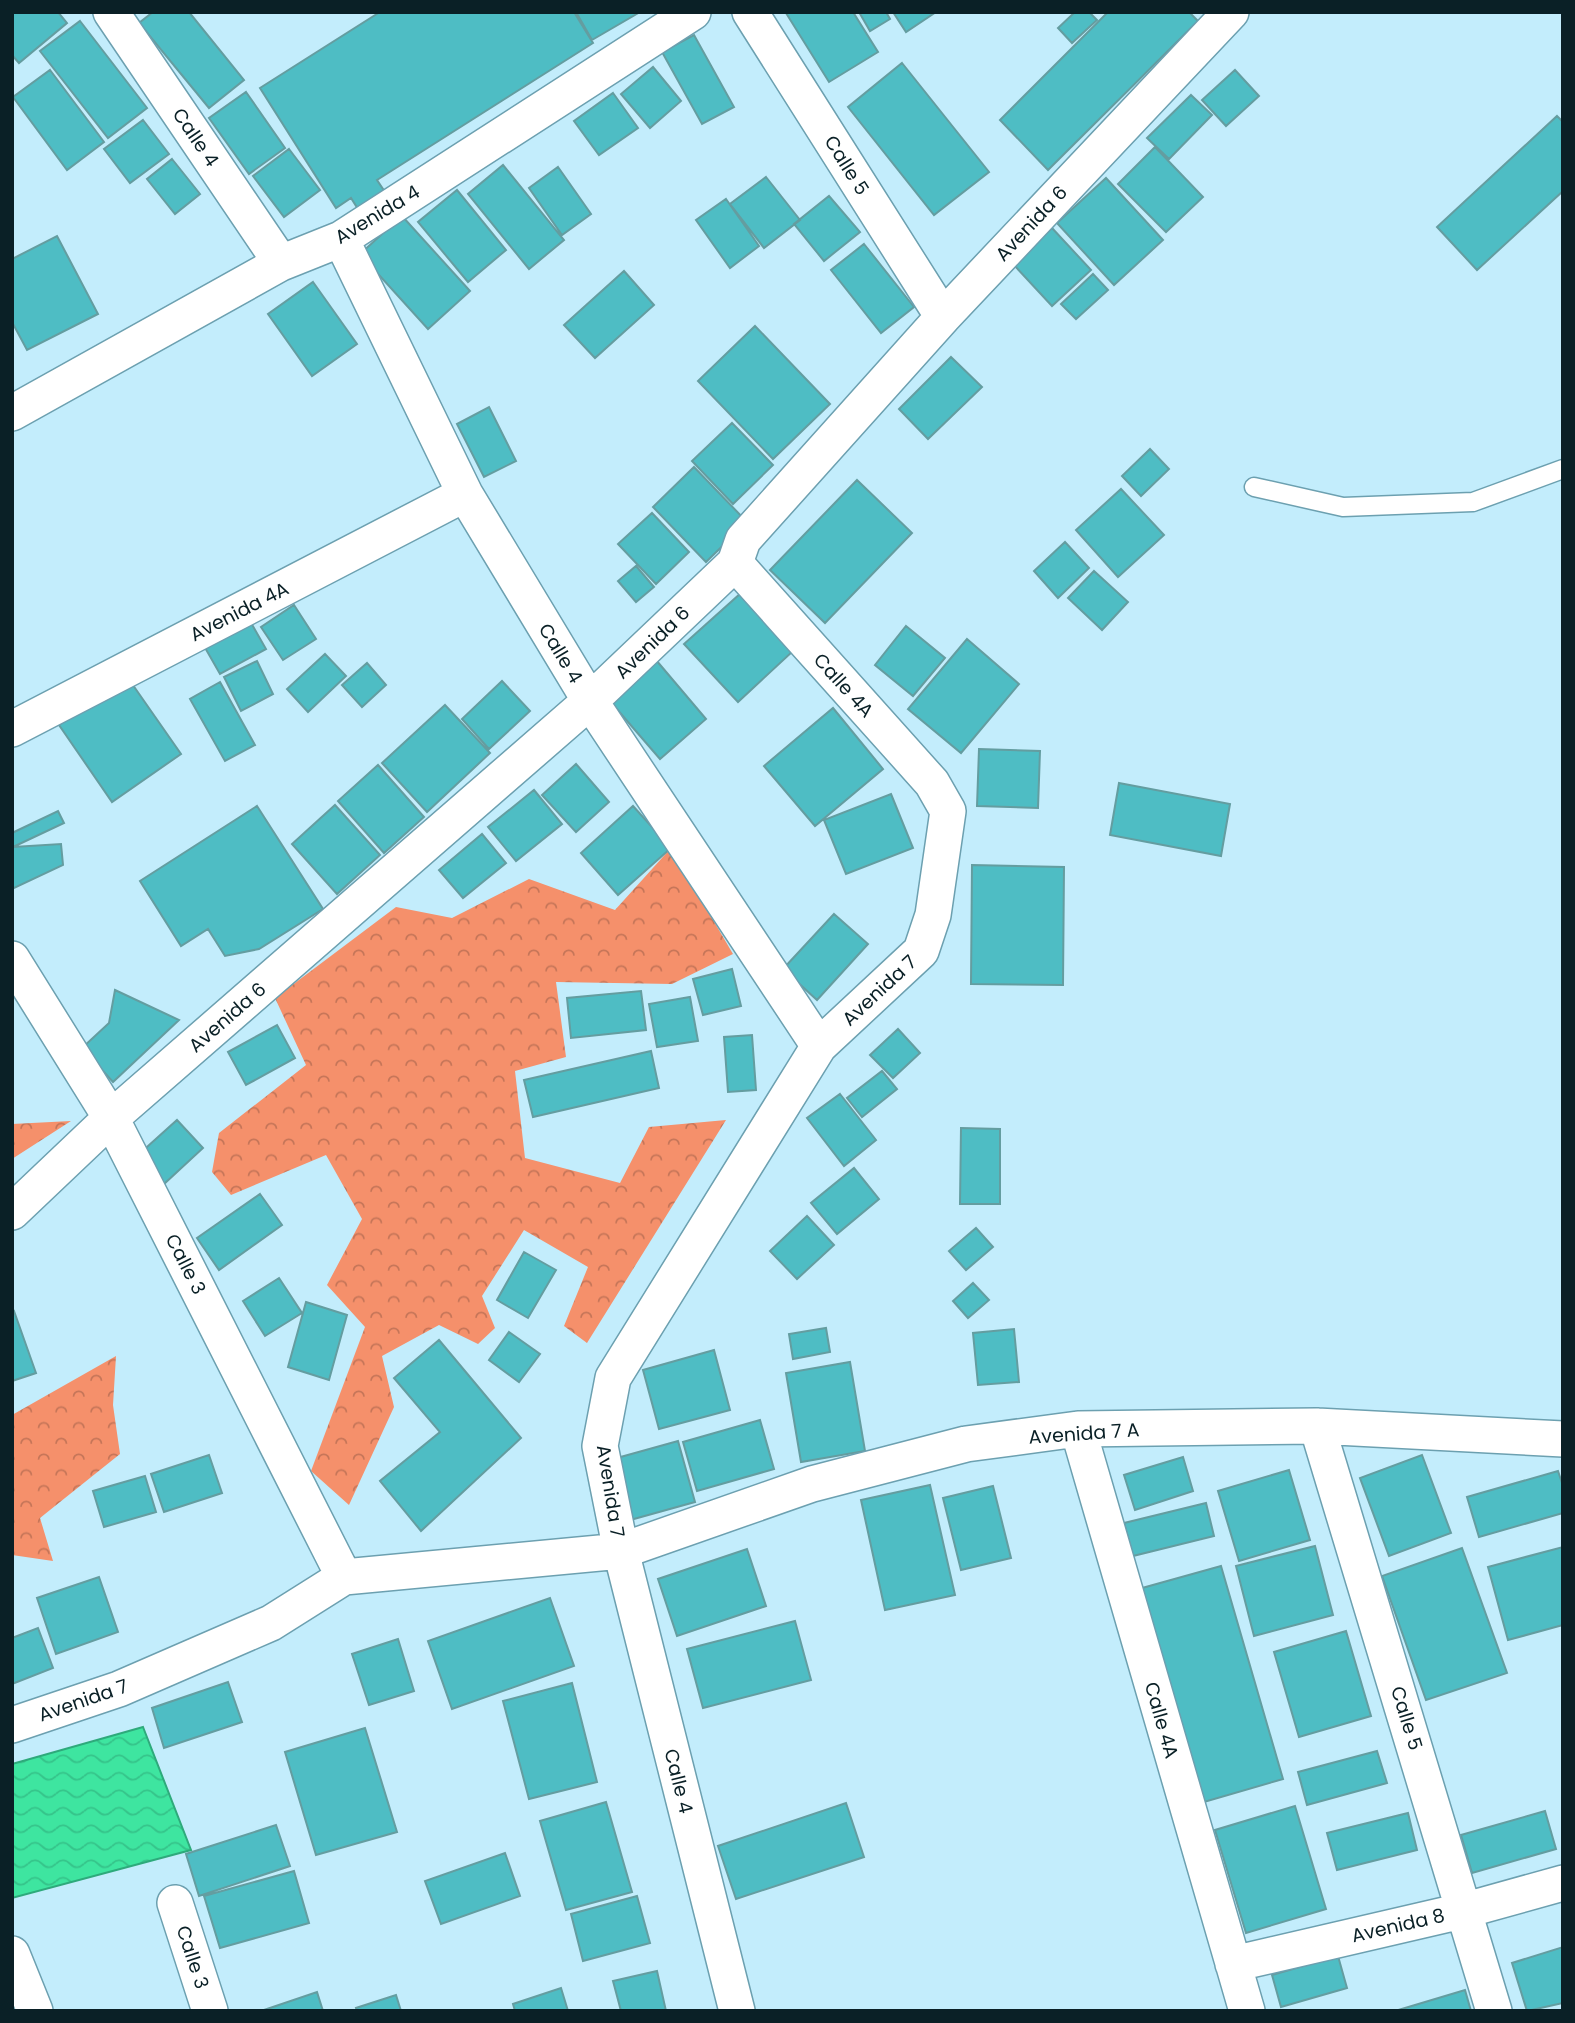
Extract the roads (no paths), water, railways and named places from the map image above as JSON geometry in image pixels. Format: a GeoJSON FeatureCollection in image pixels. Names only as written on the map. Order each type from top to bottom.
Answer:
{"type":"FeatureCollection","features":[{"type":"Feature","properties":{"kind":"street","name":"Calle 4"},"geometry":{"type":"LineString","coordinates":[[111,12],[281,262]]}},
{"type":"Feature","properties":{"kind":"street","name":"Avenida 4"},"geometry":{"type":"LineString","coordinates":[[12,414],[281,262],[341,239],[693,12]]}},
{"type":"Feature","properties":{"kind":"street","name":"Calle 5"},"geometry":{"type":"LineString","coordinates":[[750,12],[943,317]]}},
{"type":"Feature","properties":{"kind":"street","name":"Avenida 6"},"geometry":{"type":"LineString","coordinates":[[12,1212],[111,1118],[590,701],[735,562],[743,540],[943,317],[1231,12]]}},
{"type":"Feature","properties":{"kind":"street","name":"Calle 4"},"geometry":{"type":"LineString","coordinates":[[341,239],[465,494],[590,701],[820,1046]]}},
{"type":"Feature","properties":{"kind":"street","name":"Avenida 4A"},"geometry":{"type":"LineString","coordinates":[[12,729],[465,494]]}},
{"type":"Feature","properties":{"kind":"street","name":"Calle 4A"},"geometry":{"type":"LineString","coordinates":[[735,562],[932,783],[948,811]]}},
{"type":"Feature","properties":{"kind":"street","name":"Avenida 7"},"geometry":{"type":"LineString","coordinates":[[12,1725],[119,1689],[271,1623],[344,1577],[621,1551],[600,1446],[613,1377],[820,1046],[921,951],[933,915],[948,811]]}},
{"type":"Feature","properties":{"kind":"street","name":"Calle 3"},"geometry":{"type":"LineString","coordinates":[[12,959],[111,1118],[344,1577]]}},
{"type":"Feature","properties":{"kind":"street","name":"Calle 5"},"geometry":{"type":"LineString","coordinates":[[1317,1426],[1466,1910],[1494,2011]]}},
{"type":"Feature","properties":{"kind":"street","name":"Avenida 7 A"},"geometry":{"type":"LineString","coordinates":[[621,1551],[812,1484],[966,1444],[1078,1429],[1317,1426],[1563,1439]]}},
{"type":"Feature","properties":{"kind":"street","name":"Calle 4A"},"geometry":{"type":"LineString","coordinates":[[1078,1429],[1247,2011]]}},
{"type":"Feature","properties":{"kind":"street","name":"Calle 4"},"geometry":{"type":"LineString","coordinates":[[621,1551],[737,2011]]}},
{"type":"Feature","properties":{"kind":"street","name":"Avenida 8"},"geometry":{"type":"LineString","coordinates":[[1233,1964],[1466,1910],[1563,1883]]}},
{"type":"Feature","properties":{"kind":"street","name":"Calle 3"},"geometry":{"type":"LineString","coordinates":[[175,1903],[210,2011]]}},
{"type":"Feature","properties":{"kind":"street"},"geometry":{"type":"LineString","coordinates":[[12,1954],[35,2011]]}},
{"type":"Feature","properties":{"kind":"lane"},"geometry":{"type":"LineString","coordinates":[[1254,487],[1343,507],[1473,502],[1563,469]]}},
{"type":"Feature","properties":{"kind":"water"},"geometry":{"type":"Polygon","coordinates":[[[143,1727],[191,1850],[12,1898],[12,1764],[143,1727]]]}}]}
